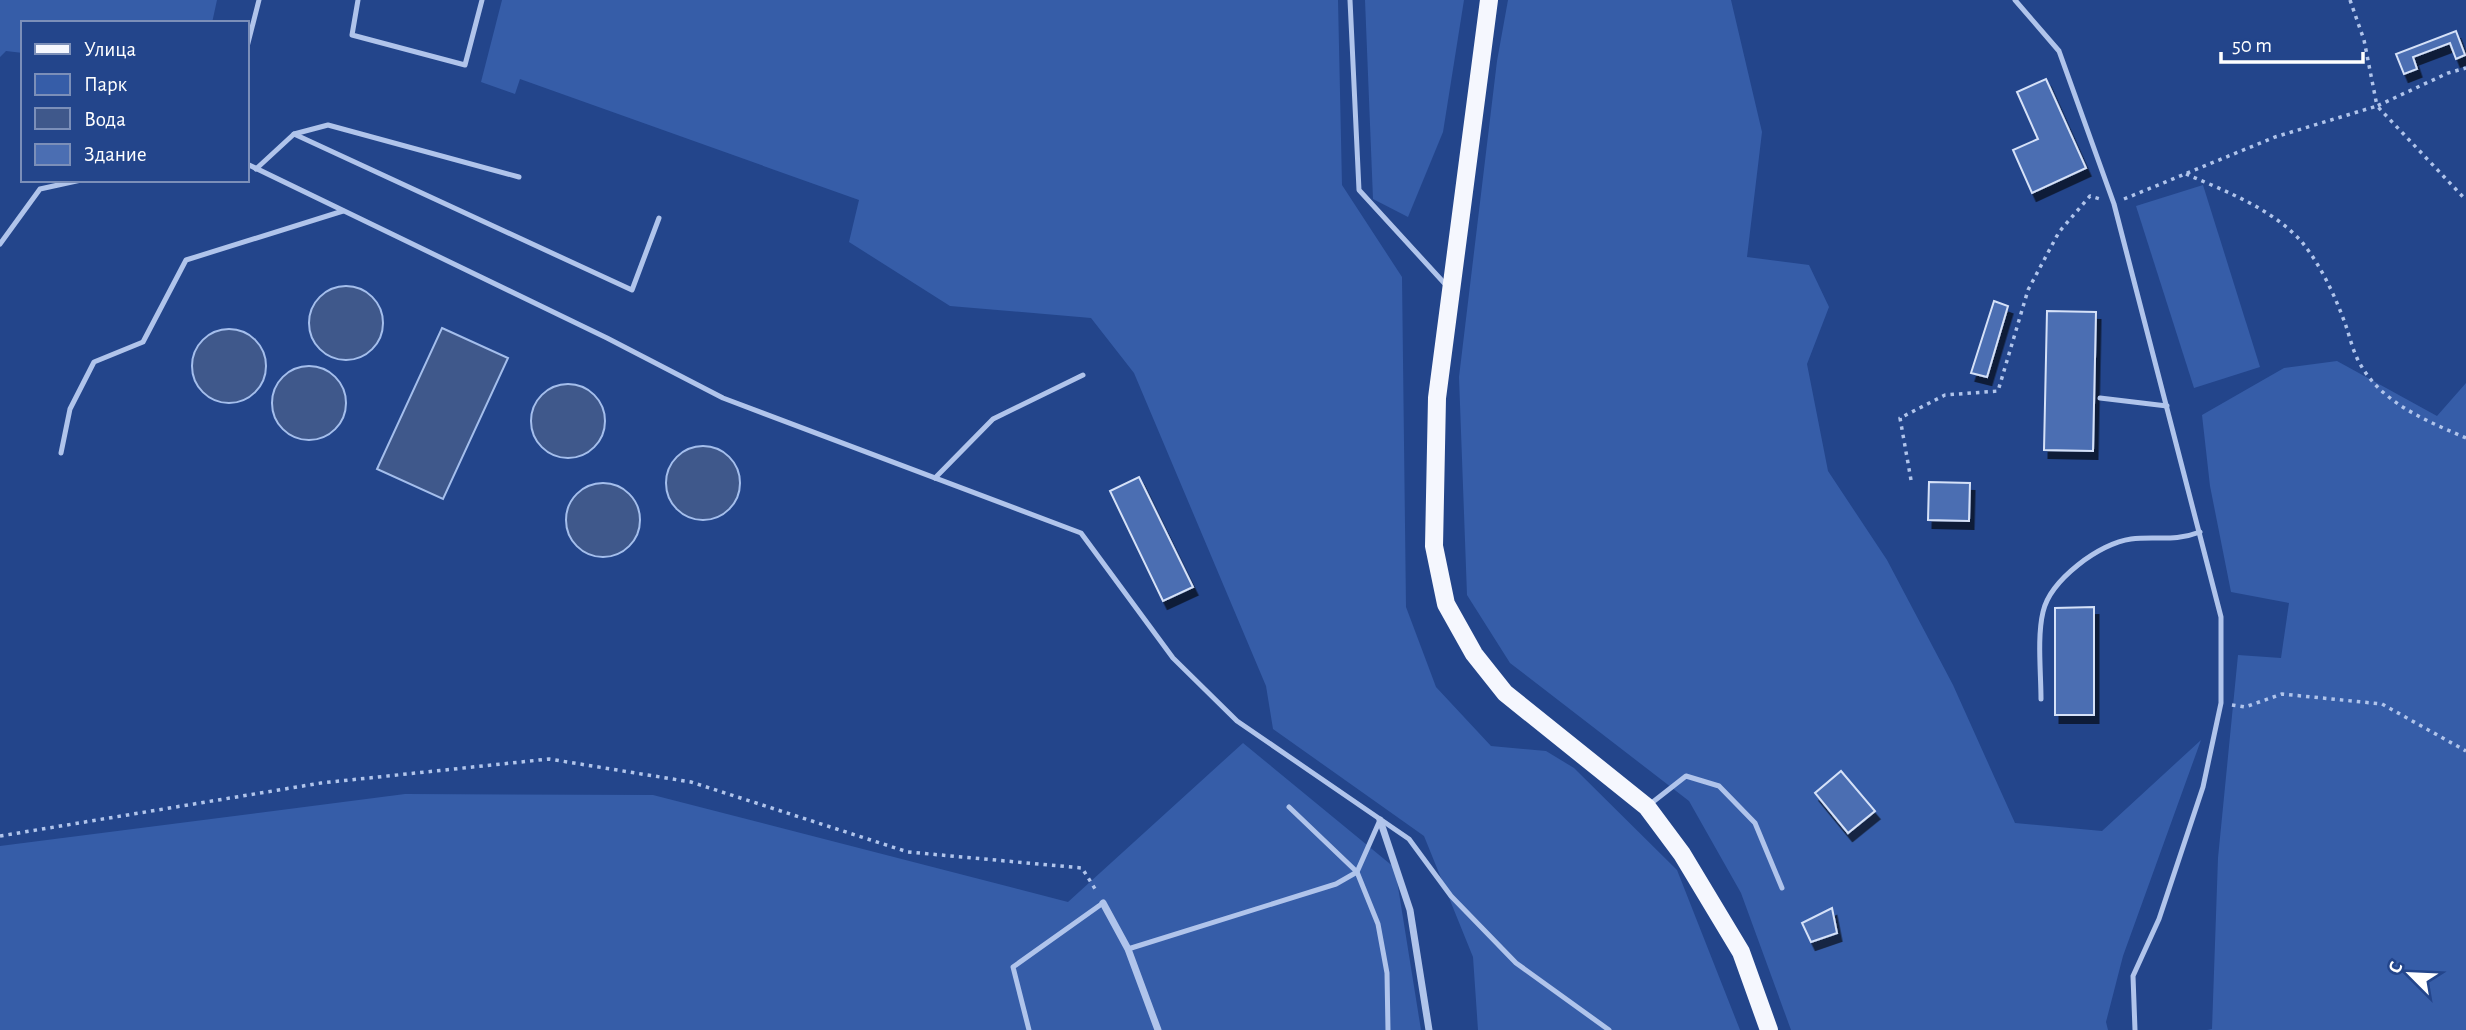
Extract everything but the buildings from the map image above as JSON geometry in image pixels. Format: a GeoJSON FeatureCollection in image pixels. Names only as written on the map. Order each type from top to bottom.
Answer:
{"type":"FeatureCollection","features":[{"type":"Feature","properties":{"kind":"main road"},"geometry":{"type":"LineString","coordinates":[[1489,0],[1437,398],[1434,546],[1446,604],[1474,654],[1505,693],[1647,807],[1682,854],[1741,952],[1769,1030]]}},
{"type":"Feature","properties":{"kind":"street"},"geometry":{"type":"LineString","coordinates":[[1380,820],[1410,910],[1429,1030]]}},
{"type":"Feature","properties":{"kind":"street"},"geometry":{"type":"LineString","coordinates":[[1103,903],[1128,949],[1158,1030]]}},
{"type":"Feature","properties":{"kind":"lane"},"geometry":{"type":"LineString","coordinates":[[248,43],[259,0]]}},
{"type":"Feature","properties":{"kind":"lane"},"geometry":{"type":"LineString","coordinates":[[358,0],[352,35],[465,65],[482,0]]}},
{"type":"Feature","properties":{"kind":"lane"},"geometry":{"type":"LineString","coordinates":[[1350,0],[1359,190],[1451,290]]}},
{"type":"Feature","properties":{"kind":"lane"},"geometry":{"type":"LineString","coordinates":[[2015,0],[2059,51],[2114,204],[2221,617],[2221,703],[2203,788],[2160,919],[2133,976],[2135,1030]]}},
{"type":"Feature","properties":{"kind":"lane"},"geometry":{"type":"LineString","coordinates":[[256,169],[294,134],[328,125],[519,177]]}},
{"type":"Feature","properties":{"kind":"lane"},"geometry":{"type":"LineString","coordinates":[[294,134],[632,290],[659,218]]}},
{"type":"Feature","properties":{"kind":"lane"},"geometry":{"type":"LineString","coordinates":[[248,165],[607,338],[723,398],[1081,533],[1173,658],[1237,720],[1409,839],[1451,896],[1516,963],[1609,1030]]}},
{"type":"Feature","properties":{"kind":"lane"},"geometry":{"type":"LineString","coordinates":[[0,244],[40,189],[72,182]]}},
{"type":"Feature","properties":{"kind":"lane"},"geometry":{"type":"LineString","coordinates":[[61,453],[70,409],[94,362],[143,342],[186,260],[343,211]]}},
{"type":"Feature","properties":{"kind":"lane"},"geometry":{"type":"LineString","coordinates":[[935,478],[993,419],[1083,375]]}},
{"type":"Feature","properties":{"kind":"lane"},"geometry":{"type":"LineString","coordinates":[[2100,398],[2167,406]]}},
{"type":"Feature","properties":{"kind":"lane"},"geometry":{"type":"LineString","coordinates":[[2040,699],[2043,611],[2055,588],[2096,550],[2130,540],[2181,540],[2200,532]]}},
{"type":"Feature","properties":{"kind":"lane"},"geometry":{"type":"LineString","coordinates":[[1647,807],[1686,776],[1718,786],[1755,823],[1782,888]]}},
{"type":"Feature","properties":{"kind":"lane"},"geometry":{"type":"LineString","coordinates":[[1289,807],[1357,872],[1378,924],[1387,973],[1388,1030]]}},
{"type":"Feature","properties":{"kind":"lane"},"geometry":{"type":"LineString","coordinates":[[1128,949],[1336,884],[1357,872],[1380,820]]}},
{"type":"Feature","properties":{"kind":"lane"},"geometry":{"type":"LineString","coordinates":[[1029,1030],[1013,967],[1103,903]]}},
{"type":"Feature","properties":{"kind":"path"},"geometry":{"type":"LineString","coordinates":[[2350,0],[2364,40],[2377,106],[2466,200]]}},
{"type":"Feature","properties":{"kind":"path"},"geometry":{"type":"LineString","coordinates":[[1911,480],[1900,418],[1945,395],[1998,391],[2028,290],[2059,232],[2090,196],[2114,204],[2275,137],[2377,106],[2448,73],[2466,68]]}},
{"type":"Feature","properties":{"kind":"path"},"geometry":{"type":"LineString","coordinates":[[2186,174],[2237,196],[2272,217],[2301,242],[2334,294],[2359,362],[2387,397],[2417,417],[2466,438]]}},
{"type":"Feature","properties":{"kind":"path"},"geometry":{"type":"LineString","coordinates":[[2221,703],[2245,707],[2282,694],[2382,704],[2466,751]]}},
{"type":"Feature","properties":{"kind":"path"},"geometry":{"type":"LineString","coordinates":[[0,836],[321,783],[549,759],[691,782],[908,852],[1082,868],[1103,903]]}},
{"type":"Feature","properties":{"kind":"green space"},"geometry":{"type":"Polygon","coordinates":[[[0,0],[217,0],[212,21],[21,21],[21,53],[6,51],[0,57],[0,0]]]}},
{"type":"Feature","properties":{"kind":"green space"},"geometry":{"type":"Polygon","coordinates":[[[502,0],[1338,0],[1342,185],[1402,277],[1406,607],[1436,687],[1491,746],[1546,751],[1574,768],[1677,870],[1740,1030],[1478,1030],[1473,957],[1424,836],[1273,729],[1266,686],[1134,373],[1091,318],[950,306],[849,242],[859,200],[520,79],[515,94],[481,82],[502,0]]]}},
{"type":"Feature","properties":{"kind":"green space"},"geometry":{"type":"Polygon","coordinates":[[[1365,0],[1464,0],[1443,132],[1408,217],[1373,199],[1365,0]]]}},
{"type":"Feature","properties":{"kind":"green space"},"geometry":{"type":"Polygon","coordinates":[[[1508,0],[1731,0],[1762,132],[1747,257],[1809,265],[1829,307],[1807,364],[1828,471],[1887,560],[1953,685],[2015,823],[2102,831],[2201,740],[2123,956],[2106,1022],[2108,1030],[1791,1030],[1741,893],[1689,801],[1510,663],[1467,595],[1459,377],[1497,61],[1508,0]]]}},
{"type":"Feature","properties":{"kind":"green space"},"geometry":{"type":"Polygon","coordinates":[[[2203,185],[2260,367],[2194,388],[2136,206],[2203,185]]]}},
{"type":"Feature","properties":{"kind":"green space"},"geometry":{"type":"Polygon","coordinates":[[[2337,361],[2437,416],[2466,383],[2466,1030],[2207,1030],[2212,1029],[2218,858],[2238,655],[2281,658],[2289,603],[2231,592],[2210,486],[2202,415],[2284,368],[2337,361]]]}},
{"type":"Feature","properties":{"kind":"green space"},"geometry":{"type":"Polygon","coordinates":[[[1243,743],[1395,868],[1421,1030],[0,1030],[0,846],[405,794],[653,795],[1068,902],[1243,743]]]}},
{"type":"Feature","properties":{"kind":"water"},"geometry":{"type":"Polygon","coordinates":[[[346,286],[360,289],[372,297],[380,309],[383,323],[380,337],[372,349],[360,357],[346,360],[332,357],[320,349],[312,337],[309,323],[312,309],[320,297],[332,289],[346,286]]]}},
{"type":"Feature","properties":{"kind":"water"},"geometry":{"type":"Polygon","coordinates":[[[442,328],[508,358],[443,499],[377,469],[442,328]]]}},
{"type":"Feature","properties":{"kind":"water"},"geometry":{"type":"Polygon","coordinates":[[[229,329],[243,332],[255,340],[263,352],[266,366],[263,380],[255,392],[243,400],[229,403],[215,400],[203,392],[195,380],[192,366],[195,352],[203,340],[215,332],[229,329]]]}},
{"type":"Feature","properties":{"kind":"water"},"geometry":{"type":"Polygon","coordinates":[[[309,366],[323,369],[335,377],[343,389],[346,403],[343,417],[335,429],[323,437],[309,440],[295,437],[283,429],[275,417],[272,403],[275,389],[283,377],[295,369],[309,366]]]}},
{"type":"Feature","properties":{"kind":"water"},"geometry":{"type":"Polygon","coordinates":[[[568,384],[582,387],[594,395],[602,407],[605,421],[602,435],[594,447],[582,455],[568,458],[554,455],[542,447],[534,435],[531,421],[534,407],[542,395],[554,387],[568,384]]]}},
{"type":"Feature","properties":{"kind":"water"},"geometry":{"type":"Polygon","coordinates":[[[703,446],[717,449],[729,457],[737,469],[740,483],[737,497],[729,509],[717,517],[703,520],[689,517],[677,509],[669,497],[666,483],[669,469],[677,457],[689,449],[703,446]]]}},
{"type":"Feature","properties":{"kind":"water"},"geometry":{"type":"Polygon","coordinates":[[[603,483],[617,486],[629,494],[637,506],[640,520],[637,534],[629,546],[617,554],[603,557],[589,554],[577,546],[569,534],[566,520],[569,506],[577,494],[589,486],[603,483]]]}}]}
